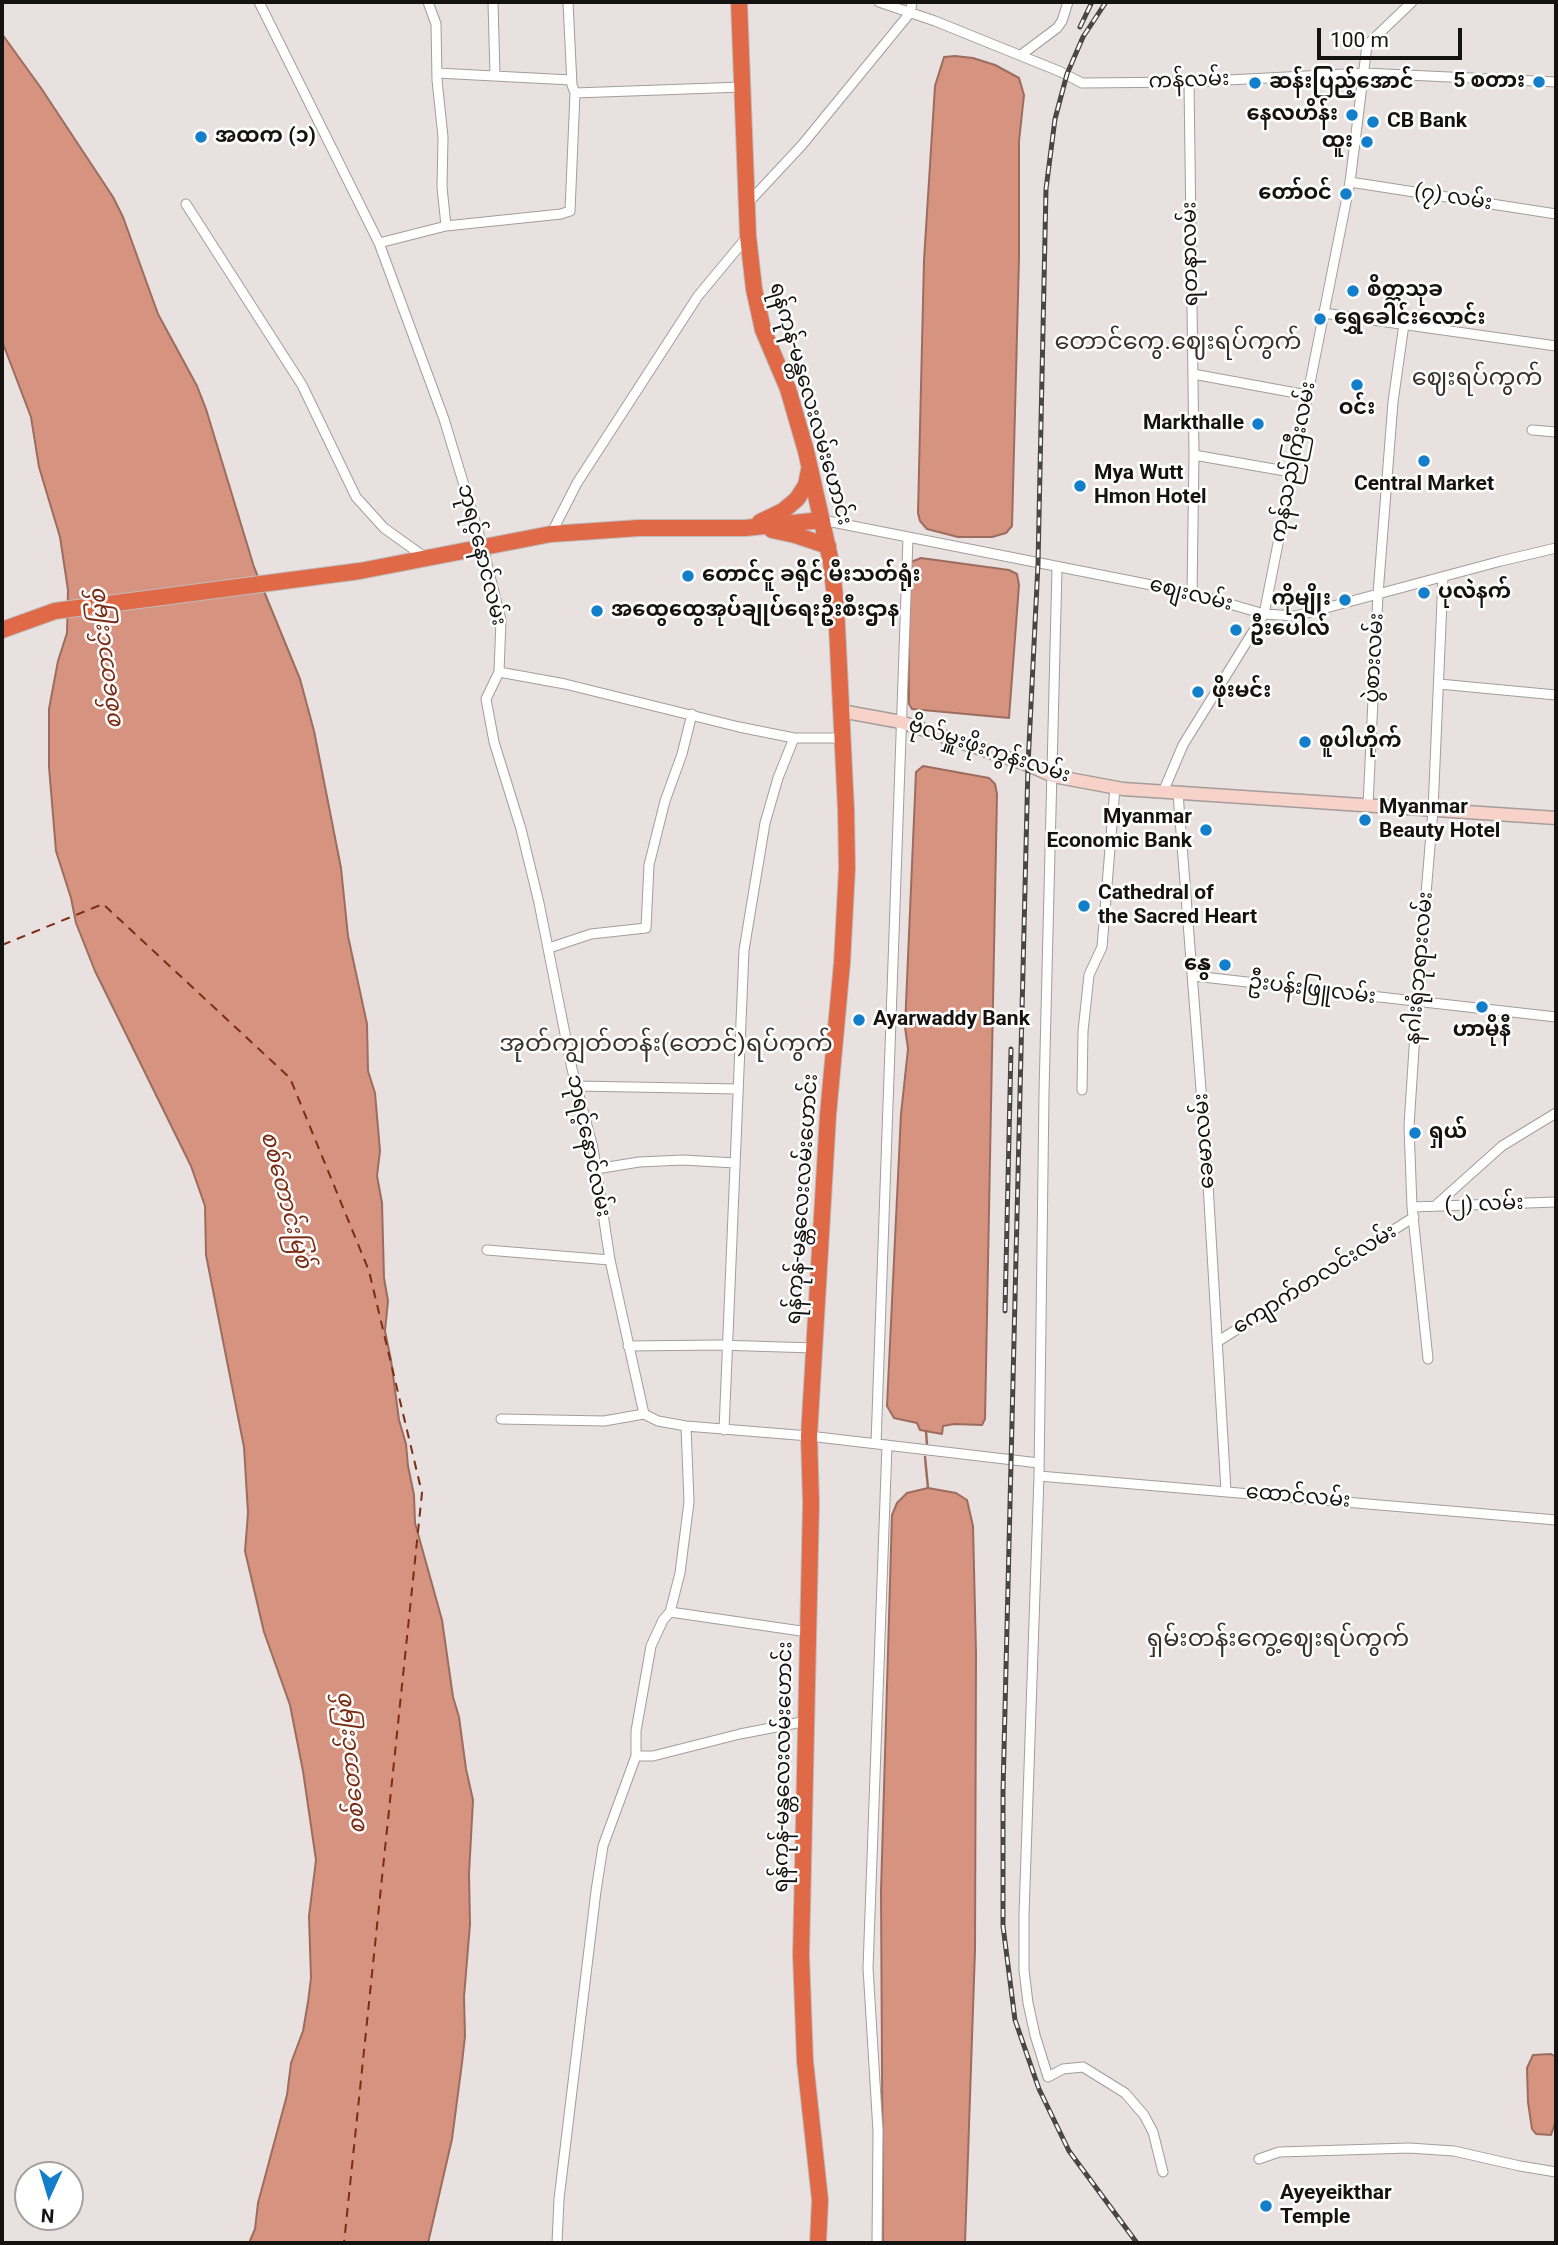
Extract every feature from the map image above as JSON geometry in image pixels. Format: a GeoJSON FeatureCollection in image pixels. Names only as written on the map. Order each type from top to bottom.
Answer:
{"type":"FeatureCollection","features":[{"type":"Feature","properties":{"kind":"highway","name":"ရန်ကုန်-မန္တလေးလမ်းဟောင်း"},"geometry":{"type":"LineString","coordinates":[[739,2],[748,236],[754,289],[763,330],[788,389],[828,546],[836,606],[843,738],[847,868],[842,963],[821,1208],[809,1436],[811,1503],[800,1955],[805,2061],[820,2200],[818,2243]]}},
{"type":"Feature","properties":{"kind":"highway"},"geometry":{"type":"LineString","coordinates":[[745,528],[783,511],[797,499],[806,485],[810,468]]}},
{"type":"Feature","properties":{"kind":"highway"},"geometry":{"type":"LineString","coordinates":[[745,528],[822,520]]}},
{"type":"Feature","properties":{"kind":"highway"},"geometry":{"type":"LineString","coordinates":[[4,626],[55,611],[360,571],[551,534],[639,528],[745,528],[777,531],[828,546]]}},
{"type":"Feature","properties":{"kind":"street","name":"ဘုရင့်နောင်လမ်း"},"geometry":{"type":"LineString","coordinates":[[259,2],[379,243],[444,419],[483,548],[501,620],[499,672],[486,699],[488,710],[494,742],[521,829],[549,948],[551,969],[593,1148],[610,1260],[644,1414]]}},
{"type":"Feature","properties":{"kind":"street"},"geometry":{"type":"LineString","coordinates":[[428,2],[436,24],[446,226]]}},
{"type":"Feature","properties":{"kind":"street"},"geometry":{"type":"LineString","coordinates":[[493,2],[495,75]]}},
{"type":"Feature","properties":{"kind":"street"},"geometry":{"type":"LineString","coordinates":[[379,243],[446,226],[570,211],[575,93],[571,80],[568,2]]}},
{"type":"Feature","properties":{"kind":"street","name":"ကန်လမ်း"},"geometry":{"type":"LineString","coordinates":[[879,2],[1021,55],[1082,83],[1189,82],[1364,73],[1556,82]]}},
{"type":"Feature","properties":{"kind":"street"},"geometry":{"type":"LineString","coordinates":[[747,204],[802,145],[910,13],[912,2]]}},
{"type":"Feature","properties":{"kind":"street"},"geometry":{"type":"LineString","coordinates":[[1021,55],[1057,28],[1069,2]]}},
{"type":"Feature","properties":{"kind":"street","name":"ကုန်သည်ကြီးလမ်း"},"geometry":{"type":"LineString","coordinates":[[1163,792],[1182,745],[1264,614],[1350,182],[1367,46],[1412,2]]}},
{"type":"Feature","properties":{"kind":"street"},"geometry":{"type":"LineString","coordinates":[[437,73],[571,80]]}},
{"type":"Feature","properties":{"kind":"street","name":"ရတနာလမ်း"},"geometry":{"type":"LineString","coordinates":[[1189,82],[1194,455],[1192,593]]}},
{"type":"Feature","properties":{"kind":"street"},"geometry":{"type":"LineString","coordinates":[[575,93],[742,87]]}},
{"type":"Feature","properties":{"kind":"street","name":"(၇) လမ်း"},"geometry":{"type":"LineString","coordinates":[[1350,182],[1556,214]]}},
{"type":"Feature","properties":{"kind":"street"},"geometry":{"type":"LineString","coordinates":[[186,204],[302,385],[356,497],[384,528],[427,559]]}},
{"type":"Feature","properties":{"kind":"street"},"geometry":{"type":"LineString","coordinates":[[551,534],[577,483],[698,296],[748,236]]}},
{"type":"Feature","properties":{"kind":"street"},"geometry":{"type":"LineString","coordinates":[[1323,313],[1556,346]]}},
{"type":"Feature","properties":{"kind":"street","name":"ပွဲစားလမ်း"},"geometry":{"type":"LineString","coordinates":[[1368,805],[1378,594],[1393,402],[1404,324]]}},
{"type":"Feature","properties":{"kind":"street"},"geometry":{"type":"LineString","coordinates":[[1193,374],[1307,395]]}},
{"type":"Feature","properties":{"kind":"street"},"geometry":{"type":"LineString","coordinates":[[1532,430],[1556,432]]}},
{"type":"Feature","properties":{"kind":"street"},"geometry":{"type":"LineString","coordinates":[[1194,455],[1291,472]]}},
{"type":"Feature","properties":{"kind":"street","name":"စျေးလမ်း"},"geometry":{"type":"LineString","coordinates":[[822,520],[1192,593],[1264,614],[1296,616],[1556,548]]}},
{"type":"Feature","properties":{"kind":"street"},"geometry":{"type":"LineString","coordinates":[[876,1444],[908,538]]}},
{"type":"Feature","properties":{"kind":"street"},"geometry":{"type":"LineString","coordinates":[[1057,568],[1044,1093],[1039,1476],[1024,1970],[1035,2035],[1048,2077],[1063,2069],[1083,2067],[1125,2093],[1144,2115],[1153,2132],[1163,2172]]}},
{"type":"Feature","properties":{"kind":"street","name":"နဂါးရုံဘုရားလမ်း"},"geometry":{"type":"LineString","coordinates":[[1428,1359],[1413,1212],[1409,1126],[1433,810],[1443,577]]}},
{"type":"Feature","properties":{"kind":"street"},"geometry":{"type":"LineString","coordinates":[[499,672],[565,684],[794,738],[843,738]]}},
{"type":"Feature","properties":{"kind":"street"},"geometry":{"type":"LineString","coordinates":[[1438,684],[1556,695]]}},
{"type":"Feature","properties":{"kind":"street","name":"ဗိုလ်မှူးဖိုးကွန်းလမ်း"},"geometry":{"type":"LineString","coordinates":[[841,711],[901,722],[1053,776],[1115,787],[1556,818]]}},
{"type":"Feature","properties":{"kind":"street"},"geometry":{"type":"LineString","coordinates":[[549,948],[591,934],[646,928],[649,865],[665,801],[682,754],[692,714]]}},
{"type":"Feature","properties":{"kind":"street"},"geometry":{"type":"LineString","coordinates":[[724,1430],[744,950],[765,823],[778,778],[794,738]]}},
{"type":"Feature","properties":{"kind":"street"},"geometry":{"type":"LineString","coordinates":[[1082,1090],[1083,1031],[1089,975],[1102,947],[1115,787]]}},
{"type":"Feature","properties":{"kind":"street","name":"ခေမာလမ်း"},"geometry":{"type":"LineString","coordinates":[[1178,793],[1194,976],[1226,1491]]}},
{"type":"Feature","properties":{"kind":"street","name":"ဦးပန်းဖြူလမ်း"},"geometry":{"type":"LineString","coordinates":[[1194,976],[1556,1017]]}},
{"type":"Feature","properties":{"kind":"street"},"geometry":{"type":"LineString","coordinates":[[577,1086],[738,1089]]}},
{"type":"Feature","properties":{"kind":"street"},"geometry":{"type":"LineString","coordinates":[[1436,1206],[1502,1146],[1556,1113]]}},
{"type":"Feature","properties":{"kind":"street"},"geometry":{"type":"LineString","coordinates":[[596,1168],[683,1160],[735,1163]]}},
{"type":"Feature","properties":{"kind":"street","name":"(၂) လမ်း"},"geometry":{"type":"LineString","coordinates":[[1413,1212],[1436,1206],[1556,1202]]}},
{"type":"Feature","properties":{"kind":"street","name":"ကျောက်တလင်းလမ်း"},"geometry":{"type":"LineString","coordinates":[[1217,1342],[1413,1212]]}},
{"type":"Feature","properties":{"kind":"street"},"geometry":{"type":"LineString","coordinates":[[487,1250],[610,1260]]}},
{"type":"Feature","properties":{"kind":"street"},"geometry":{"type":"LineString","coordinates":[[628,1346],[814,1348]]}},
{"type":"Feature","properties":{"kind":"street"},"geometry":{"type":"LineString","coordinates":[[501,1419],[604,1421],[644,1414],[658,1421],[686,1426],[809,1436],[1039,1463]]}},
{"type":"Feature","properties":{"kind":"street"},"geometry":{"type":"LineString","coordinates":[[557,2243],[559,2199],[603,1846],[636,1756],[636,1731],[651,1646],[663,1620],[670,1612],[680,1573],[689,1502],[686,1426]]}},
{"type":"Feature","properties":{"kind":"street"},"geometry":{"type":"LineString","coordinates":[[877,2243],[878,2131],[868,1968],[887,1445]]}},
{"type":"Feature","properties":{"kind":"street","name":"ထောင်လမ်း"},"geometry":{"type":"LineString","coordinates":[[1039,1476],[1556,1520]]}},
{"type":"Feature","properties":{"kind":"street"},"geometry":{"type":"LineString","coordinates":[[670,1612],[808,1632]]}},
{"type":"Feature","properties":{"kind":"street"},"geometry":{"type":"LineString","coordinates":[[636,1756],[653,1756],[740,1734],[807,1721]]}},
{"type":"Feature","properties":{"kind":"street"},"geometry":{"type":"LineString","coordinates":[[1259,2159],[1279,2152],[1409,2148],[1454,2151],[1556,2172]]}},
{"type":"Feature","properties":{"kind":"water","name":"စစ်တောင်းမြစ်"},"geometry":{"type":"Polygon","coordinates":[[[2,34],[113,197],[123,217],[158,314],[197,386],[254,567],[300,679],[314,731],[341,868],[348,936],[367,1024],[368,1071],[375,1093],[380,1151],[377,1176],[382,1203],[384,1278],[388,1301],[385,1331],[414,1495],[415,1523],[442,1620],[453,1697],[473,1800],[469,1874],[470,1924],[464,1997],[465,2036],[452,2139],[428,2243],[249,2243],[255,2229],[258,2203],[287,2095],[291,2063],[303,2031],[311,1978],[309,1916],[316,1860],[290,1705],[264,1632],[245,1551],[248,1513],[244,1447],[206,1255],[205,1206],[191,1166],[95,971],[76,923],[56,851],[49,767],[49,709],[58,661],[67,633],[68,590],[60,537],[39,467],[31,417],[2,341],[2,34]]]}},
{"type":"Feature","properties":{"kind":"water"},"geometry":{"type":"Polygon","coordinates":[[[955,56],[995,65],[1019,78],[1024,95],[1019,141],[1019,258],[1012,526],[1006,533],[992,537],[958,537],[927,529],[920,521],[918,513],[924,260],[935,86],[944,57],[955,56]]]}},
{"type":"Feature","properties":{"kind":"water"},"geometry":{"type":"Polygon","coordinates":[[[921,558],[1009,570],[1017,574],[1019,585],[1009,718],[912,709],[909,704],[908,572],[911,562],[921,558]]]}},
{"type":"Feature","properties":{"kind":"water"},"geometry":{"type":"Polygon","coordinates":[[[923,766],[989,778],[995,784],[997,794],[985,1419],[982,1425],[943,1426],[942,1434],[920,1430],[917,1423],[894,1418],[887,1406],[901,1114],[908,1049],[905,1027],[916,772],[923,766]]]}},
{"type":"Feature","properties":{"kind":"water"},"geometry":{"type":"Polygon","coordinates":[[[928,1488],[956,1493],[967,1500],[973,1526],[976,1653],[975,1950],[965,2243],[883,2243],[881,1891],[892,1515],[897,1503],[907,1493],[928,1488]]]}},
{"type":"Feature","properties":{"kind":"water"},"geometry":{"type":"Polygon","coordinates":[[[1551,2054],[1556,2057],[1556,2120],[1551,2135],[1536,2134],[1532,2129],[1528,2102],[1527,2068],[1533,2055],[1551,2054]]]}},
{"type":"Feature","properties":{"kind":"waterway"},"geometry":{"type":"LineString","coordinates":[[926,1431],[927,1445]]}},
{"type":"Feature","properties":{"kind":"waterway"},"geometry":{"type":"LineString","coordinates":[[925,1457],[928,1488]]}},
{"type":"Feature","properties":{"kind":"ferry route"},"geometry":{"type":"LineString","coordinates":[[2,945],[103,904],[290,1078],[369,1271],[422,1493],[344,2243]]}},
{"type":"Feature","properties":{"kind":"railway"},"geometry":{"type":"LineString","coordinates":[[1080,27],[1092,2]]}},
{"type":"Feature","properties":{"kind":"railway"},"geometry":{"type":"LineString","coordinates":[[1106,2],[1083,37],[1067,74],[1055,119],[1046,189],[1038,564],[1028,765],[1003,1791],[1003,1926],[1015,2020],[1039,2089],[1069,2151],[1137,2243]]}},
{"type":"Feature","properties":{"kind":"railway"},"geometry":{"type":"LineString","coordinates":[[1005,1311],[1011,1049]]}},
{"type":"Feature","properties":{"kind":"place","name":"5 စတား"},"geometry":{"type":"Point","coordinates":[1539,82]}},
{"type":"Feature","properties":{"kind":"place","name":"ဆန်းပြည့်အောင်"},"geometry":{"type":"Point","coordinates":[1255,83]}},
{"type":"Feature","properties":{"kind":"place","name":"နေလဟိန်း"},"geometry":{"type":"Point","coordinates":[1352,115]}},
{"type":"Feature","properties":{"kind":"place","name":"CB Bank"},"geometry":{"type":"Point","coordinates":[1373,122]}},
{"type":"Feature","properties":{"kind":"place","name":"အထက (၁)"},"geometry":{"type":"Point","coordinates":[201,137]}},
{"type":"Feature","properties":{"kind":"place","name":"ထူး"},"geometry":{"type":"Point","coordinates":[1367,142]}},
{"type":"Feature","properties":{"kind":"place","name":"တော်ဝင်"},"geometry":{"type":"Point","coordinates":[1346,194]}},
{"type":"Feature","properties":{"kind":"place","name":"စိတ္တသုခ"},"geometry":{"type":"Point","coordinates":[1353,291]}},
{"type":"Feature","properties":{"kind":"place","name":"ရွှေခေါင်းလောင်း"},"geometry":{"type":"Point","coordinates":[1320,319]}},
{"type":"Feature","properties":{"kind":"place","name":"ဝင်း"},"geometry":{"type":"Point","coordinates":[1357,385]}},
{"type":"Feature","properties":{"kind":"place","name":"Markthalle"},"geometry":{"type":"Point","coordinates":[1258,424]}},
{"type":"Feature","properties":{"kind":"place","name":"Central Market"},"geometry":{"type":"Point","coordinates":[1424,461]}},
{"type":"Feature","properties":{"kind":"place","name":"Mya Wutt Hmon Hotel"},"geometry":{"type":"Point","coordinates":[1080,486]}},
{"type":"Feature","properties":{"kind":"place","name":"တောင်ငူ ခရိုင် မီးသတ်ရုံး"},"geometry":{"type":"Point","coordinates":[688,576]}},
{"type":"Feature","properties":{"kind":"place","name":"ပုလဲနက်"},"geometry":{"type":"Point","coordinates":[1424,593]}},
{"type":"Feature","properties":{"kind":"place","name":"ကိုမျိုး"},"geometry":{"type":"Point","coordinates":[1345,600]}},
{"type":"Feature","properties":{"kind":"place","name":"အထွေထွေအုပ်ချုပ်ရေးဦးစီးဌာန"},"geometry":{"type":"Point","coordinates":[597,611]}},
{"type":"Feature","properties":{"kind":"place","name":"ဦးပေါလ်"},"geometry":{"type":"Point","coordinates":[1236,630]}},
{"type":"Feature","properties":{"kind":"place","name":"ဖိုးမင်း"},"geometry":{"type":"Point","coordinates":[1198,692]}},
{"type":"Feature","properties":{"kind":"place","name":"စူပါဟိုက်"},"geometry":{"type":"Point","coordinates":[1305,742]}},
{"type":"Feature","properties":{"kind":"place","name":"Myanmar Beauty Hotel"},"geometry":{"type":"Point","coordinates":[1365,820]}},
{"type":"Feature","properties":{"kind":"place","name":"Myanmar Economic Bank"},"geometry":{"type":"Point","coordinates":[1206,830]}},
{"type":"Feature","properties":{"kind":"place","name":"Cathedral of the Sacred Heart"},"geometry":{"type":"Point","coordinates":[1084,906]}},
{"type":"Feature","properties":{"kind":"place","name":"နွေ"},"geometry":{"type":"Point","coordinates":[1225,965]}},
{"type":"Feature","properties":{"kind":"place","name":"ဟာမိုနီ"},"geometry":{"type":"Point","coordinates":[1482,1007]}},
{"type":"Feature","properties":{"kind":"place","name":"Ayarwaddy Bank"},"geometry":{"type":"Point","coordinates":[859,1020]}},
{"type":"Feature","properties":{"kind":"place","name":"ရှယ်"},"geometry":{"type":"Point","coordinates":[1415,1133]}},
{"type":"Feature","properties":{"kind":"place","name":"Ayeyeikthar Temple"},"geometry":{"type":"Point","coordinates":[1266,2206]}},
{"type":"Feature","properties":{"kind":"district","name":"တောင်ကွေ.ဈေးရပ်ကွက်"},"geometry":{"type":"Point","coordinates":[1178,343]}},
{"type":"Feature","properties":{"kind":"district","name":"ဈေးရပ်ကွက်"},"geometry":{"type":"Point","coordinates":[1477,379]}},
{"type":"Feature","properties":{"kind":"district","name":"အုတ်ကျွတ်တန်း(တောင်)ရပ်ကွက်"},"geometry":{"type":"Point","coordinates":[666,1045]}},
{"type":"Feature","properties":{"kind":"district","name":"ရှမ်းတန်းကွေ့ဈေးရပ်ကွက်"},"geometry":{"type":"Point","coordinates":[1278,1640]}}]}
